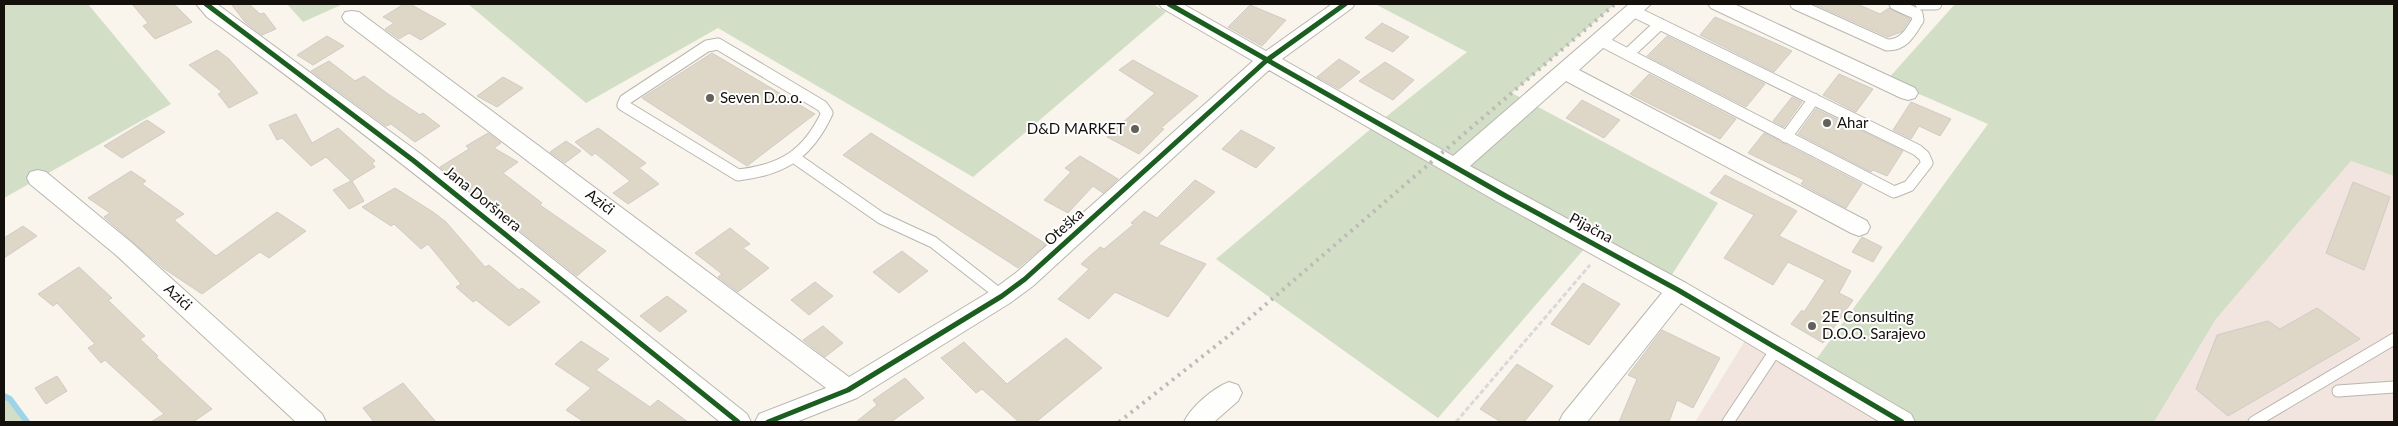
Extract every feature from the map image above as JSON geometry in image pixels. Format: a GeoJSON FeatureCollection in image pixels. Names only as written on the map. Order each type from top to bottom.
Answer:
{"type":"FeatureCollection","features":[{"type":"Feature","properties":{"kind":"street","name":"Jana Doršnera"},"geometry":{"type":"LineString","coordinates":[[206,4],[214,12],[305,76],[458,194],[738,422]]}},
{"type":"Feature","properties":{"kind":"street","name":"Pijačna"},"geometry":{"type":"LineString","coordinates":[[1169,4],[1455,168],[1678,290],[1902,422]]}},
{"type":"Feature","properties":{"kind":"street","name":"Oteška"},"geometry":{"type":"LineString","coordinates":[[768,422],[848,390],[1002,296],[1025,279],[1267,60],[1345,4]]}},
{"type":"Feature","properties":{"kind":"street"},"geometry":{"type":"LineString","coordinates":[[1718,4],[1908,93]]}},
{"type":"Feature","properties":{"kind":"street"},"geometry":{"type":"LineString","coordinates":[[1455,168],[1637,7]]}},
{"type":"Feature","properties":{"kind":"street","name":"Azići"},"geometry":{"type":"LineString","coordinates":[[352,17],[848,390]]}},
{"type":"Feature","properties":{"kind":"street"},"geometry":{"type":"LineString","coordinates":[[1564,71],[1858,227]]}},
{"type":"Feature","properties":{"kind":"street","name":"Azići"},"geometry":{"type":"LineString","coordinates":[[38,178],[124,248],[313,422]]}},
{"type":"Feature","properties":{"kind":"street"},"geometry":{"type":"LineString","coordinates":[[1572,422],[1678,290]]}},
{"type":"Feature","properties":{"kind":"street"},"geometry":{"type":"LineString","coordinates":[[1197,422],[1229,393]]}},
{"type":"Feature","properties":{"kind":"lane"},"geometry":{"type":"LineString","coordinates":[[1796,4],[1887,45],[1906,41],[1918,20],[1917,14],[1895,4]]}},
{"type":"Feature","properties":{"kind":"lane"},"geometry":{"type":"LineString","coordinates":[[1921,4],[1928,6],[1936,4]]}},
{"type":"Feature","properties":{"kind":"lane"},"geometry":{"type":"LineString","coordinates":[[1600,40],[1894,192],[1907,190],[1927,163],[1924,156],[1917,150],[1660,24],[1637,7]]}},
{"type":"Feature","properties":{"kind":"lane"},"geometry":{"type":"LineString","coordinates":[[1628,54],[1660,24]]}},
{"type":"Feature","properties":{"kind":"lane"},"geometry":{"type":"LineString","coordinates":[[718,44],[822,106],[827,113],[811,143],[795,158],[779,167],[738,175],[623,105],[625,100],[707,46],[718,44]]}},
{"type":"Feature","properties":{"kind":"lane"},"geometry":{"type":"LineString","coordinates":[[1786,136],[1814,100]]}},
{"type":"Feature","properties":{"kind":"lane"},"geometry":{"type":"LineString","coordinates":[[795,158],[881,218],[933,242],[1002,296]]}},
{"type":"Feature","properties":{"kind":"lane"},"geometry":{"type":"LineString","coordinates":[[2254,422],[2394,339]]}},
{"type":"Feature","properties":{"kind":"lane"},"geometry":{"type":"LineString","coordinates":[[1728,422],[1777,348]]}},
{"type":"Feature","properties":{"kind":"lane"},"geometry":{"type":"LineString","coordinates":[[2338,391],[2394,387]]}},
{"type":"Feature","properties":{"kind":"shaded area"},"geometry":{"type":"Polygon","coordinates":[[[2351,161],[2394,176],[2394,422],[2154,422],[2216,319],[2351,161]]]}},
{"type":"Feature","properties":{"kind":"shaded area"},"geometry":{"type":"Polygon","coordinates":[[[1746,339],[1900,422],[1695,422],[1746,339]]]}},
{"type":"Feature","properties":{"kind":"green space"},"geometry":{"type":"Polygon","coordinates":[[[4,4],[88,4],[171,104],[4,198],[4,4]]]}},
{"type":"Feature","properties":{"kind":"green space"},"geometry":{"type":"Polygon","coordinates":[[[287,4],[343,4],[303,22],[287,4]]]}},
{"type":"Feature","properties":{"kind":"green space"},"geometry":{"type":"Polygon","coordinates":[[[468,4],[1153,4],[1166,12],[973,177],[718,28],[586,103],[468,4]]]}},
{"type":"Feature","properties":{"kind":"green space"},"geometry":{"type":"Polygon","coordinates":[[[1375,4],[1615,4],[1512,93],[1718,203],[1664,287],[1591,241],[1438,418],[1216,259],[1367,132],[1467,52],[1375,4]]]}},
{"type":"Feature","properties":{"kind":"green space"},"geometry":{"type":"Polygon","coordinates":[[[1955,4],[2394,4],[2394,176],[2351,161],[2216,319],[2154,422],[1900,422],[1807,372],[1988,124],[1887,80],[1955,4]]]}},
{"type":"Feature","properties":{"kind":"green space"},"geometry":{"type":"Polygon","coordinates":[[[4,396],[10,399],[27,422],[4,422],[4,396]]]}},
{"type":"Feature","properties":{"kind":"building"},"geometry":{"type":"Polygon","coordinates":[[[132,4],[174,4],[192,22],[155,39],[143,26],[148,23],[132,4]]]}},
{"type":"Feature","properties":{"kind":"building"},"geometry":{"type":"Polygon","coordinates":[[[231,4],[249,4],[260,14],[264,13],[276,29],[262,35],[245,22],[231,4]]]}},
{"type":"Feature","properties":{"kind":"building"},"geometry":{"type":"Polygon","coordinates":[[[404,4],[410,4],[446,24],[421,40],[409,33],[399,39],[385,29],[394,23],[383,17],[404,4]]]}},
{"type":"Feature","properties":{"kind":"building"},"geometry":{"type":"Polygon","coordinates":[[[1814,4],[1857,4],[1880,14],[1889,8],[1910,19],[1901,32],[1888,37],[1814,4]]]}},
{"type":"Feature","properties":{"kind":"building"},"geometry":{"type":"Polygon","coordinates":[[[1250,5],[1286,20],[1262,46],[1228,27],[1250,5]]]}},
{"type":"Feature","properties":{"kind":"building"},"geometry":{"type":"Polygon","coordinates":[[[1715,17],[1792,51],[1774,72],[1700,35],[1715,17]]]}},
{"type":"Feature","properties":{"kind":"building"},"geometry":{"type":"Polygon","coordinates":[[[1382,23],[1409,37],[1393,52],[1365,38],[1382,23]]]}},
{"type":"Feature","properties":{"kind":"building"},"geometry":{"type":"Polygon","coordinates":[[[327,36],[344,46],[313,65],[297,55],[327,36]]]}},
{"type":"Feature","properties":{"kind":"building"},"geometry":{"type":"Polygon","coordinates":[[[1667,36],[1765,84],[1746,107],[1647,56],[1667,36]]]}},
{"type":"Feature","properties":{"kind":"building"},"geometry":{"type":"Polygon","coordinates":[[[217,50],[229,59],[258,93],[229,108],[218,94],[222,92],[189,65],[217,50]]]}},
{"type":"Feature","properties":{"kind":"building"},"geometry":{"type":"Polygon","coordinates":[[[712,53],[815,114],[747,166],[642,98],[712,53]]]}},
{"type":"Feature","properties":{"kind":"building"},"geometry":{"type":"Polygon","coordinates":[[[1339,59],[1360,72],[1339,89],[1317,77],[1339,59]]]}},
{"type":"Feature","properties":{"kind":"building"},"geometry":{"type":"Polygon","coordinates":[[[1133,60],[1198,96],[1161,128],[1164,129],[1139,154],[1107,137],[1155,93],[1119,70],[1133,60]]]}},
{"type":"Feature","properties":{"kind":"building"},"geometry":{"type":"Polygon","coordinates":[[[329,61],[355,81],[364,76],[388,94],[420,115],[423,113],[440,126],[415,142],[391,124],[386,126],[311,71],[329,61]]]}},
{"type":"Feature","properties":{"kind":"building"},"geometry":{"type":"Polygon","coordinates":[[[1385,62],[1414,80],[1393,100],[1359,81],[1385,62]]]}},
{"type":"Feature","properties":{"kind":"building"},"geometry":{"type":"Polygon","coordinates":[[[1649,74],[1736,119],[1720,139],[1630,94],[1649,74]]]}},
{"type":"Feature","properties":{"kind":"building"},"geometry":{"type":"Polygon","coordinates":[[[1839,74],[1873,89],[1856,112],[1823,95],[1839,74]]]}},
{"type":"Feature","properties":{"kind":"building"},"geometry":{"type":"Polygon","coordinates":[[[503,77],[523,88],[497,107],[477,96],[503,77]]]}},
{"type":"Feature","properties":{"kind":"building"},"geometry":{"type":"Polygon","coordinates":[[[1792,97],[1802,102],[1784,127],[1773,121],[1792,97]]]}},
{"type":"Feature","properties":{"kind":"building"},"geometry":{"type":"Polygon","coordinates":[[[1582,100],[1620,120],[1604,138],[1566,118],[1582,100]]]}},
{"type":"Feature","properties":{"kind":"building"},"geometry":{"type":"Polygon","coordinates":[[[1911,102],[1951,119],[1940,136],[1919,126],[1911,139],[1893,130],[1911,102]]]}},
{"type":"Feature","properties":{"kind":"building"},"geometry":{"type":"Polygon","coordinates":[[[1816,109],[1903,151],[1887,176],[1873,170],[1871,172],[1798,134],[1816,109]]]}},
{"type":"Feature","properties":{"kind":"building"},"geometry":{"type":"Polygon","coordinates":[[[296,114],[312,143],[338,128],[375,161],[372,163],[375,167],[352,181],[364,201],[349,209],[333,190],[351,181],[326,157],[311,166],[282,138],[277,140],[269,125],[296,114]]]}},
{"type":"Feature","properties":{"kind":"building"},"geometry":{"type":"Polygon","coordinates":[[[147,120],[165,132],[122,158],[104,146],[147,120]]]}},
{"type":"Feature","properties":{"kind":"building"},"geometry":{"type":"Polygon","coordinates":[[[598,128],[646,163],[639,168],[659,184],[628,204],[613,193],[630,181],[595,153],[592,156],[575,142],[598,128]]]}},
{"type":"Feature","properties":{"kind":"building"},"geometry":{"type":"Polygon","coordinates":[[[1241,130],[1275,148],[1256,168],[1222,149],[1241,130]]]}},
{"type":"Feature","properties":{"kind":"building"},"geometry":{"type":"Polygon","coordinates":[[[488,133],[501,143],[494,148],[518,162],[503,173],[542,203],[540,205],[606,251],[577,276],[440,167],[469,149],[466,146],[488,133]]]}},
{"type":"Feature","properties":{"kind":"building"},"geometry":{"type":"Polygon","coordinates":[[[871,133],[1046,244],[1018,268],[843,155],[871,133]]]}},
{"type":"Feature","properties":{"kind":"building"},"geometry":{"type":"Polygon","coordinates":[[[1764,133],[1862,184],[1846,208],[1801,184],[1804,180],[1748,153],[1764,133]]]}},
{"type":"Feature","properties":{"kind":"building"},"geometry":{"type":"Polygon","coordinates":[[[566,141],[581,151],[565,163],[550,152],[566,141]]]}},
{"type":"Feature","properties":{"kind":"building"},"geometry":{"type":"Polygon","coordinates":[[[1080,156],[1118,179],[1103,193],[1093,186],[1068,213],[1044,200],[1071,172],[1065,168],[1080,156]]]}},
{"type":"Feature","properties":{"kind":"building"},"geometry":{"type":"Polygon","coordinates":[[[131,171],[146,181],[142,184],[184,214],[174,220],[216,256],[277,212],[306,231],[269,258],[260,252],[202,294],[163,268],[104,217],[110,213],[88,198],[131,171]]]}},
{"type":"Feature","properties":{"kind":"building"},"geometry":{"type":"Polygon","coordinates":[[[1725,175],[1797,211],[1779,236],[1851,271],[1839,293],[1853,300],[1823,343],[1791,324],[1802,310],[1804,312],[1825,280],[1788,262],[1773,285],[1724,258],[1754,215],[1710,193],[1725,175]]]}},
{"type":"Feature","properties":{"kind":"building"},"geometry":{"type":"Polygon","coordinates":[[[1195,180],[1215,192],[1158,244],[1206,264],[1168,317],[1115,292],[1089,319],[1058,299],[1089,269],[1081,264],[1100,247],[1104,249],[1134,224],[1131,223],[1144,211],[1157,218],[1195,180]]]}},
{"type":"Feature","properties":{"kind":"building"},"geometry":{"type":"Polygon","coordinates":[[[2353,182],[2390,197],[2364,270],[2326,253],[2353,182]]]}},
{"type":"Feature","properties":{"kind":"building"},"geometry":{"type":"Polygon","coordinates":[[[395,188],[446,222],[485,267],[489,265],[519,290],[522,288],[540,302],[509,326],[476,300],[473,302],[456,287],[461,284],[428,244],[421,249],[394,224],[391,226],[362,207],[395,188]]]}},
{"type":"Feature","properties":{"kind":"building"},"geometry":{"type":"Polygon","coordinates":[[[23,226],[37,236],[4,258],[4,238],[23,226]]]}},
{"type":"Feature","properties":{"kind":"building"},"geometry":{"type":"Polygon","coordinates":[[[730,228],[750,244],[743,248],[769,268],[738,292],[718,277],[722,274],[695,253],[730,228]]]}},
{"type":"Feature","properties":{"kind":"building"},"geometry":{"type":"Polygon","coordinates":[[[1862,237],[1882,247],[1873,262],[1852,252],[1862,237]]]}},
{"type":"Feature","properties":{"kind":"building"},"geometry":{"type":"Polygon","coordinates":[[[902,251],[928,271],[899,293],[873,272],[902,251]]]}},
{"type":"Feature","properties":{"kind":"building"},"geometry":{"type":"Polygon","coordinates":[[[79,267],[112,298],[108,300],[145,336],[140,339],[158,356],[156,357],[212,409],[193,422],[151,422],[164,414],[105,360],[101,363],[88,348],[95,344],[57,303],[53,306],[38,294],[79,267]]]}},
{"type":"Feature","properties":{"kind":"building"},"geometry":{"type":"Polygon","coordinates":[[[815,282],[833,296],[809,315],[791,300],[815,282]]]}},
{"type":"Feature","properties":{"kind":"building"},"geometry":{"type":"Polygon","coordinates":[[[1583,283],[1620,304],[1589,345],[1551,324],[1583,283]]]}},
{"type":"Feature","properties":{"kind":"building"},"geometry":{"type":"Polygon","coordinates":[[[667,296],[687,311],[660,332],[640,316],[667,296]]]}},
{"type":"Feature","properties":{"kind":"building"},"geometry":{"type":"Polygon","coordinates":[[[2317,308],[2360,339],[2228,416],[2196,389],[2217,335],[2268,321],[2280,329],[2317,308]]]}},
{"type":"Feature","properties":{"kind":"building"},"geometry":{"type":"Polygon","coordinates":[[[823,326],[843,343],[825,357],[803,340],[823,326]]]}},
{"type":"Feature","properties":{"kind":"building"},"geometry":{"type":"Polygon","coordinates":[[[1662,330],[1720,358],[1693,408],[1677,400],[1669,422],[1619,422],[1637,379],[1628,375],[1662,330]]]}},
{"type":"Feature","properties":{"kind":"building"},"geometry":{"type":"Polygon","coordinates":[[[1066,338],[1102,368],[1036,422],[1019,422],[982,389],[976,393],[941,358],[964,342],[1007,384],[1066,338]]]}},
{"type":"Feature","properties":{"kind":"building"},"geometry":{"type":"Polygon","coordinates":[[[581,341],[609,359],[596,370],[650,407],[658,400],[688,422],[584,422],[566,410],[591,388],[555,364],[581,341]]]}},
{"type":"Feature","properties":{"kind":"building"},"geometry":{"type":"Polygon","coordinates":[[[1517,364],[1553,386],[1524,422],[1501,422],[1480,409],[1517,364]]]}},
{"type":"Feature","properties":{"kind":"building"},"geometry":{"type":"Polygon","coordinates":[[[57,376],[67,391],[46,404],[35,388],[57,376]]]}},
{"type":"Feature","properties":{"kind":"building"},"geometry":{"type":"Polygon","coordinates":[[[905,378],[924,398],[891,422],[856,422],[877,405],[873,400],[905,378]]]}},
{"type":"Feature","properties":{"kind":"building"},"geometry":{"type":"Polygon","coordinates":[[[403,383],[436,422],[374,422],[363,408],[403,383]]]}},
{"type":"Feature","properties":{"kind":"waterway"},"geometry":{"type":"LineString","coordinates":[[4,396],[10,399],[27,422]]}},
{"type":"Feature","properties":{"kind":"railway"},"geometry":{"type":"LineString","coordinates":[[1119,422],[1236,330],[1615,4]]}},
{"type":"Feature","properties":{"kind":"cycle path"},"geometry":{"type":"LineString","coordinates":[[206,4],[214,12],[414,161],[545,264],[738,422]]}},
{"type":"Feature","properties":{"kind":"cycle path"},"geometry":{"type":"LineString","coordinates":[[1169,4],[1504,195],[1678,290],[1902,422]]}},
{"type":"Feature","properties":{"kind":"cycle path"},"geometry":{"type":"LineString","coordinates":[[768,422],[848,390],[1002,296],[1025,279],[1267,60],[1345,4]]}},
{"type":"Feature","properties":{"kind":"place","name":"Seven D.o.o."},"geometry":{"type":"Point","coordinates":[710,98]}},
{"type":"Feature","properties":{"kind":"place","name":"Ahar"},"geometry":{"type":"Point","coordinates":[1827,123]}},
{"type":"Feature","properties":{"kind":"place","name":"D&D MARKET"},"geometry":{"type":"Point","coordinates":[1135,129]}},
{"type":"Feature","properties":{"kind":"place","name":"2E Consulting D.O.O. Sarajevo"},"geometry":{"type":"Point","coordinates":[1812,326]}}]}
